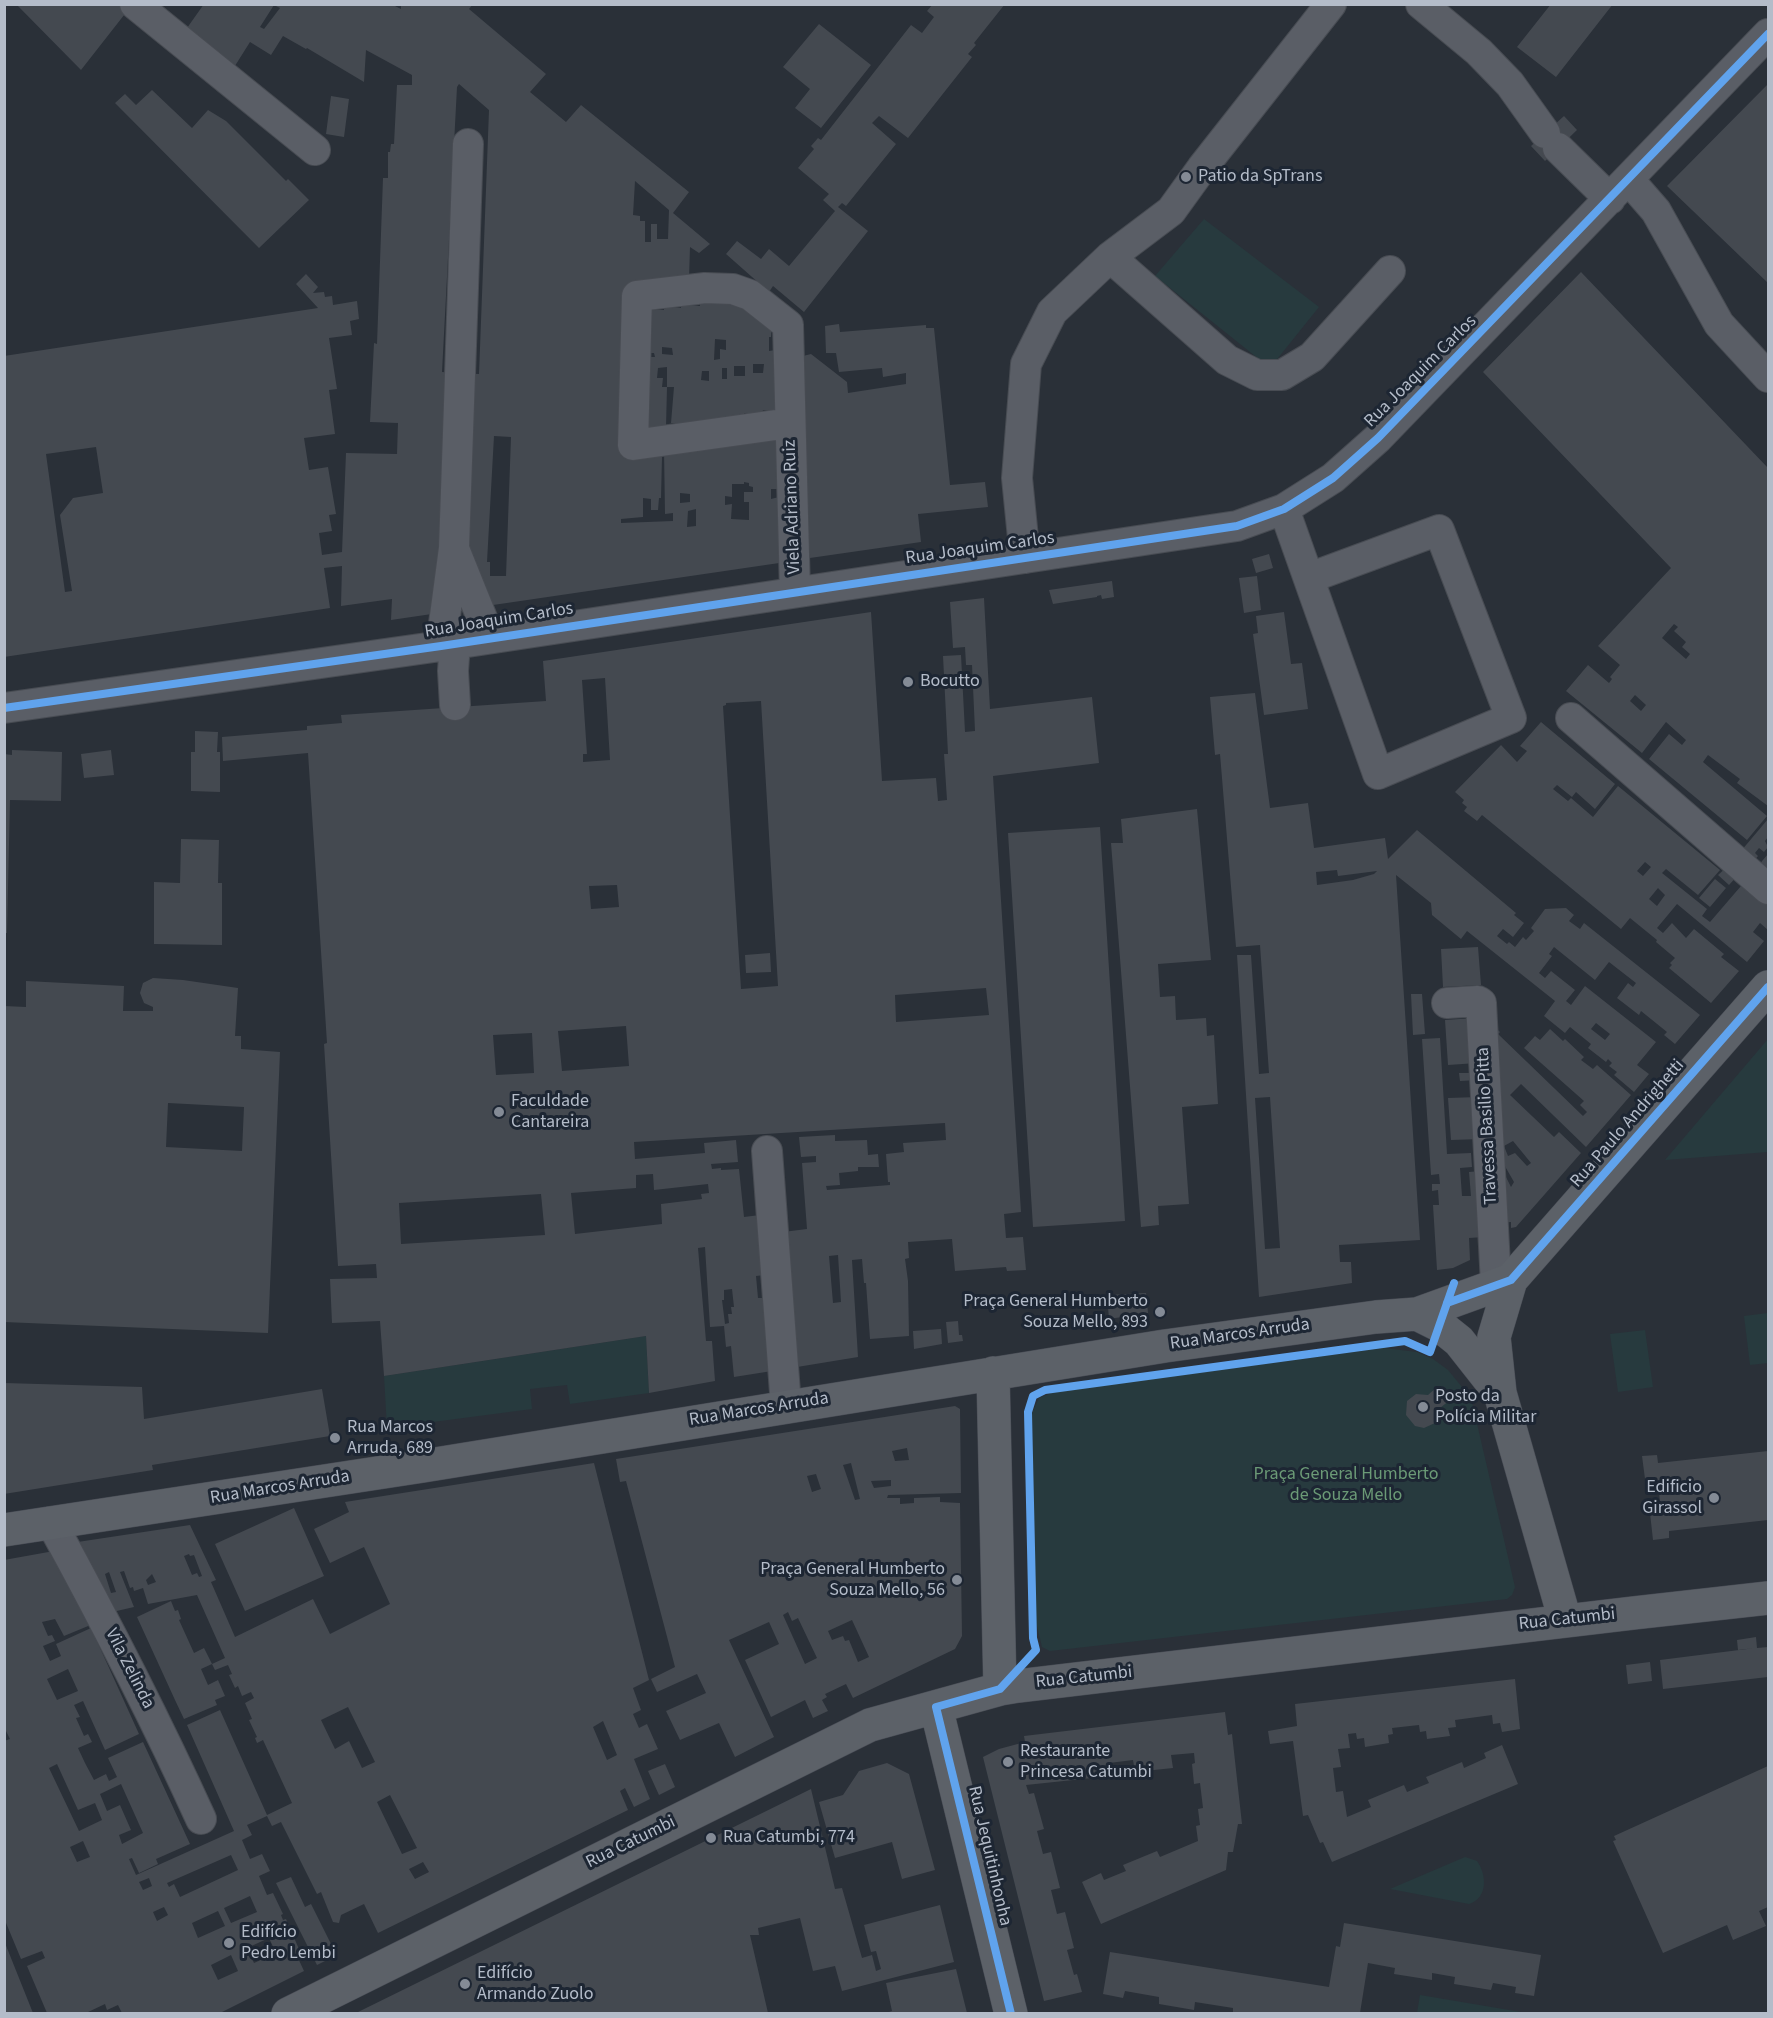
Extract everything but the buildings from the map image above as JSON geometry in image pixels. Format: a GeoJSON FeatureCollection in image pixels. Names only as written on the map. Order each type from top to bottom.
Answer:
{"type":"FeatureCollection","features":[{"type":"Feature","properties":{"kind":"main road","name":"Rua Paulo Andrighetti"},"geometry":{"type":"LineString","coordinates":[[1503,1282],[1768,987]]}},
{"type":"Feature","properties":{"kind":"main road","name":"Rua Marcos Arruda"},"geometry":{"type":"LineString","coordinates":[[4,1530],[423,1466],[1200,1341],[1376,1317],[1417,1314],[1503,1282]]}},
{"type":"Feature","properties":{"kind":"main road"},"geometry":{"type":"LineString","coordinates":[[1503,1282],[1494,1337],[1500,1393],[1565,1620]]}},
{"type":"Feature","properties":{"kind":"main road"},"geometry":{"type":"LineString","coordinates":[[1417,1314],[1439,1325],[1459,1341],[1500,1393]]}},
{"type":"Feature","properties":{"kind":"main road"},"geometry":{"type":"LineString","coordinates":[[993,1373],[1000,1689]]}},
{"type":"Feature","properties":{"kind":"main road","name":"Rua Catumbi"},"geometry":{"type":"LineString","coordinates":[[288,2013],[870,1725],[1000,1689],[1565,1620],[1768,1599]]}},
{"type":"Feature","properties":{"kind":"main road","name":"Rua Jequitinhonha"},"geometry":{"type":"LineString","coordinates":[[936,1707],[1011,2013]]}},
{"type":"Feature","properties":{"kind":"street"},"geometry":{"type":"LineString","coordinates":[[135,4],[315,150]]}},
{"type":"Feature","properties":{"kind":"street"},"geometry":{"type":"LineString","coordinates":[[1025,558],[1017,478],[1026,364],[1052,312],[1110,257],[1172,211],[1202,168],[1331,4]]}},
{"type":"Feature","properties":{"kind":"street"},"geometry":{"type":"LineString","coordinates":[[1421,4],[1479,52],[1510,84],[1552,140],[1619,190],[1656,211],[1719,324],[1768,377]]}},
{"type":"Feature","properties":{"kind":"street","name":"Rua Joaquim Carlos"},"geometry":{"type":"LineString","coordinates":[[4,708],[1238,526],[1284,509],[1333,478],[1378,438],[1768,34]]}},
{"type":"Feature","properties":{"kind":"street"},"geometry":{"type":"LineString","coordinates":[[454,705],[453,671],[448,644],[454,548],[468,144]]}},
{"type":"Feature","properties":{"kind":"street"},"geometry":{"type":"LineString","coordinates":[[1110,257],[1227,360],[1257,375],[1282,375],[1312,357],[1390,272]]}},
{"type":"Feature","properties":{"kind":"street","name":"Viela Adriano Ruiz"},"geometry":{"type":"LineString","coordinates":[[790,423],[633,445],[637,296],[705,288],[733,289],[750,295],[786,322],[789,327],[795,592]]}},
{"type":"Feature","properties":{"kind":"street"},"geometry":{"type":"LineString","coordinates":[[1284,509],[1378,774],[1511,718],[1439,530],[1309,579]]}},
{"type":"Feature","properties":{"kind":"street"},"geometry":{"type":"LineString","coordinates":[[454,548],[490,638]]}},
{"type":"Feature","properties":{"kind":"street"},"geometry":{"type":"LineString","coordinates":[[1571,718],[1768,889]]}},
{"type":"Feature","properties":{"kind":"street","name":"Travessa Basilio Pitta"},"geometry":{"type":"LineString","coordinates":[[1447,1003],[1478,1001],[1480,1003],[1503,1282]]}},
{"type":"Feature","properties":{"kind":"street"},"geometry":{"type":"LineString","coordinates":[[766,1151],[786,1406]]}},
{"type":"Feature","properties":{"kind":"street","name":"Vila Zelinda"},"geometry":{"type":"LineString","coordinates":[[51,1522],[143,1696],[201,1818]]}},
{"type":"Feature","properties":{"kind":"green space"},"geometry":{"type":"Polygon","coordinates":[[[1204,219],[1319,307],[1270,368],[1155,276],[1204,219]]]}},
{"type":"Feature","properties":{"kind":"green space"},"geometry":{"type":"Polygon","coordinates":[[[1768,1039],[1768,1152],[1665,1160],[1768,1039]]]}},
{"type":"Feature","properties":{"kind":"green space"},"geometry":{"type":"Polygon","coordinates":[[[1768,1313],[1768,1363],[1750,1365],[1744,1316],[1768,1313]]]}},
{"type":"Feature","properties":{"kind":"green space"},"geometry":{"type":"Polygon","coordinates":[[[1645,1330],[1653,1387],[1618,1392],[1610,1334],[1645,1330]]]}},
{"type":"Feature","properties":{"kind":"green space"},"geometry":{"type":"Polygon","coordinates":[[[646,1336],[649,1393],[570,1404],[567,1385],[530,1389],[532,1409],[387,1428],[384,1376],[646,1336]]]}},
{"type":"Feature","properties":{"kind":"green space","name":"Praça General Humberto de Souza Mello"},"geometry":{"type":"Polygon","coordinates":[[[1384,1348],[1417,1352],[1433,1359],[1448,1370],[1471,1398],[1515,1587],[1512,1595],[1507,1599],[1050,1651],[1042,1647],[1036,1622],[1032,1413],[1039,1398],[1054,1392],[1384,1348]]]}},
{"type":"Feature","properties":{"kind":"green space"},"geometry":{"type":"Polygon","coordinates":[[[1465,1857],[1477,1861],[1484,1879],[1480,1897],[1469,1904],[1390,1889],[1465,1857]]]}},
{"type":"Feature","properties":{"kind":"green space"},"geometry":{"type":"Polygon","coordinates":[[[1420,1995],[1527,2013],[1417,2013],[1420,1995]]]}},
{"type":"Feature","properties":{"kind":"cycle path"},"geometry":{"type":"LineString","coordinates":[[4,708],[441,646],[1237,526],[1284,509],[1333,478],[1378,438],[1768,34]]}},
{"type":"Feature","properties":{"kind":"cycle path"},"geometry":{"type":"LineString","coordinates":[[1447,1303],[1511,1280],[1768,987]]}},
{"type":"Feature","properties":{"kind":"cycle path"},"geometry":{"type":"LineString","coordinates":[[1011,2014],[936,1707],[1000,1689],[1036,1650],[1033,1638],[1028,1412],[1033,1396],[1045,1390],[1405,1341],[1430,1352],[1454,1283]]}},
{"type":"Feature","properties":{"kind":"place","name":"Patio da SpTrans"},"geometry":{"type":"Point","coordinates":[1186,177]}},
{"type":"Feature","properties":{"kind":"place","name":"Bocutto"},"geometry":{"type":"Point","coordinates":[908,682]}},
{"type":"Feature","properties":{"kind":"place","name":"Faculdade Cantareira"},"geometry":{"type":"Point","coordinates":[499,1112]}},
{"type":"Feature","properties":{"kind":"place","name":"Praça General Humberto Souza Mello, 893"},"geometry":{"type":"Point","coordinates":[1160,1312]}},
{"type":"Feature","properties":{"kind":"place","name":"Posto da Polícia Militar"},"geometry":{"type":"Point","coordinates":[1423,1407]}},
{"type":"Feature","properties":{"kind":"place","name":"Rua Marcos Arruda, 689"},"geometry":{"type":"Point","coordinates":[335,1438]}},
{"type":"Feature","properties":{"kind":"place","name":"Edificio Girassol"},"geometry":{"type":"Point","coordinates":[1714,1498]}},
{"type":"Feature","properties":{"kind":"place","name":"Praça General Humberto Souza Mello, 56"},"geometry":{"type":"Point","coordinates":[957,1580]}},
{"type":"Feature","properties":{"kind":"place","name":"Restaurante Princesa Catumbi"},"geometry":{"type":"Point","coordinates":[1008,1762]}},
{"type":"Feature","properties":{"kind":"place","name":"Rua Catumbi, 774"},"geometry":{"type":"Point","coordinates":[711,1838]}},
{"type":"Feature","properties":{"kind":"place","name":"Edifício Pedro Lembi"},"geometry":{"type":"Point","coordinates":[229,1943]}},
{"type":"Feature","properties":{"kind":"place","name":"Edifício Armando Zuolo"},"geometry":{"type":"Point","coordinates":[465,1984]}}]}
